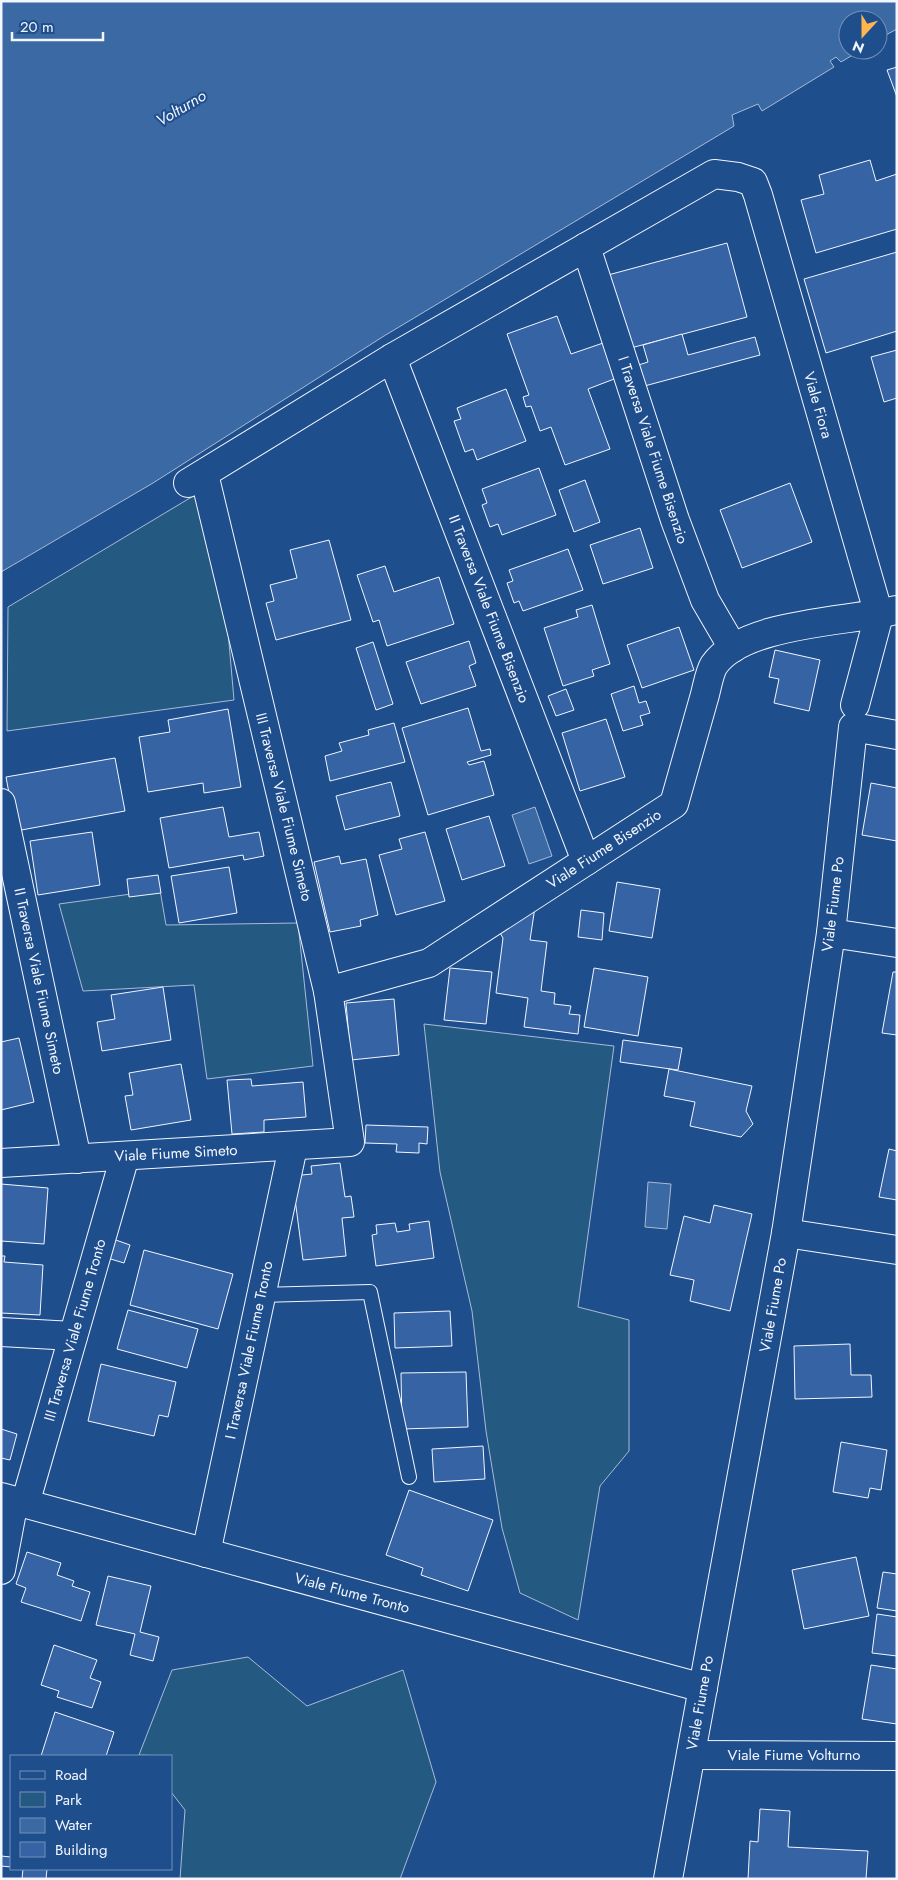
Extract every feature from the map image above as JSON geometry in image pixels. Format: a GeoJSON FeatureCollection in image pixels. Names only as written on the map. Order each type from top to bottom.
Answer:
{"type":"FeatureCollection","features":[{"type":"Feature","properties":{"kind":"street","name":"Viale Fiora"},"geometry":{"type":"LineString","coordinates":[[586,247],[714,174],[738,177],[753,182],[888,612]]}},
{"type":"Feature","properties":{"kind":"street"},"geometry":{"type":"LineString","coordinates":[[392,358],[586,247]]}},
{"type":"Feature","properties":{"kind":"street","name":"I Traversa Viale Fiume Bisenzio"},"geometry":{"type":"LineString","coordinates":[[586,247],[675,520],[705,600],[733,648]]}},
{"type":"Feature","properties":{"kind":"street","name":"III Traversa Viale Fiume Simeto"},"geometry":{"type":"LineString","coordinates":[[350,1142],[328,991],[196,479],[392,358]]}},
{"type":"Feature","properties":{"kind":"street","name":"II Traversa Viale Fiume Bisenzio"},"geometry":{"type":"LineString","coordinates":[[392,358],[586,861]]}},
{"type":"Feature","properties":{"kind":"street","name":"Viale Fiume Bisenzio"},"geometry":{"type":"LineString","coordinates":[[328,991],[429,963],[674,804],[714,665],[733,648],[750,639],[820,621],[888,612]]}},
{"type":"Feature","properties":{"kind":"street","name":"Viale Fiume Po"},"geometry":{"type":"LineString","coordinates":[[668,1879],[786,1233],[831,933],[854,716],[888,612]]}},
{"type":"Feature","properties":{"kind":"street"},"geometry":{"type":"LineString","coordinates":[[854,716],[897,734]]}},
{"type":"Feature","properties":{"kind":"street","name":"II Traversa Viale Fiume Simeto"},"geometry":{"type":"LineString","coordinates":[[1,803],[77,1159]]}},
{"type":"Feature","properties":{"kind":"street"},"geometry":{"type":"LineString","coordinates":[[831,933],[897,943]]}},
{"type":"Feature","properties":{"kind":"street","name":"Viale Fiume Simeto"},"geometry":{"type":"LineString","coordinates":[[1,1164],[350,1142]]}},
{"type":"Feature","properties":{"kind":"street","name":"I Traversa Viale Fiume Tronto"},"geometry":{"type":"LineString","coordinates":[[206,1553],[293,1147]]}},
{"type":"Feature","properties":{"kind":"street","name":"III Traversa Viale Fiume Tronto"},"geometry":{"type":"LineString","coordinates":[[1,1570],[13,1500],[73,1336],[124,1156]]}},
{"type":"Feature","properties":{"kind":"street"},"geometry":{"type":"LineString","coordinates":[[786,1233],[897,1250]]}},
{"type":"Feature","properties":{"kind":"street"},"geometry":{"type":"LineString","coordinates":[[1,1332],[73,1336]]}},
{"type":"Feature","properties":{"kind":"street","name":"Viale FIume Tronto"},"geometry":{"type":"LineString","coordinates":[[13,1500],[703,1688]]}},
{"type":"Feature","properties":{"kind":"street","name":"Viale Fiume Volturno"},"geometry":{"type":"LineString","coordinates":[[691,1755],[897,1756]]}},
{"type":"Feature","properties":{"kind":"lane"},"geometry":{"type":"LineString","coordinates":[[260,1296],[370,1292],[408,1477]]}},
{"type":"Feature","properties":{"kind":"green space"},"geometry":{"type":"Polygon","coordinates":[[[215,483],[234,700],[7,731],[8,607],[215,483]]]}},
{"type":"Feature","properties":{"kind":"green space"},"geometry":{"type":"Polygon","coordinates":[[[160,890],[166,925],[298,923],[313,1066],[207,1079],[194,985],[83,991],[59,904],[160,890]]]}},
{"type":"Feature","properties":{"kind":"green space"},"geometry":{"type":"Polygon","coordinates":[[[424,1024],[614,1046],[578,1307],[629,1320],[629,1451],[600,1486],[578,1620],[520,1593],[502,1528],[486,1431],[472,1311],[440,1172],[424,1024]]]}},
{"type":"Feature","properties":{"kind":"green space"},"geometry":{"type":"Polygon","coordinates":[[[248,1657],[307,1706],[403,1670],[436,1782],[400,1879],[180,1879],[185,1810],[172,1793],[172,1755],[139,1755],[172,1670],[248,1657]]]}},
{"type":"Feature","properties":{"kind":"water","name":"Volturno"},"geometry":{"type":"Polygon","coordinates":[[[1,1],[897,1],[897,29],[888,34],[888,10],[838,10],[838,59],[836,57],[830,61],[834,67],[762,111],[758,104],[732,115],[734,126],[384,336],[153,483],[1,572],[1,1]]]}},
{"type":"Feature","properties":{"kind":"water"},"geometry":{"type":"Polygon","coordinates":[[[535,807],[552,856],[529,864],[512,815],[535,807]]]}},
{"type":"Feature","properties":{"kind":"water"},"geometry":{"type":"Polygon","coordinates":[[[648,1182],[671,1184],[667,1229],[645,1227],[648,1182]]]}},
{"type":"Feature","properties":{"kind":"building"},"geometry":{"type":"Polygon","coordinates":[[[897,67],[897,97],[887,70],[897,67]]]}},
{"type":"Feature","properties":{"kind":"building"},"geometry":{"type":"Polygon","coordinates":[[[870,160],[876,181],[897,174],[897,229],[816,253],[801,200],[824,194],[819,175],[870,160]]]}},
{"type":"Feature","properties":{"kind":"building"},"geometry":{"type":"Polygon","coordinates":[[[727,243],[747,317],[627,349],[608,275],[727,243]]]}},
{"type":"Feature","properties":{"kind":"building"},"geometry":{"type":"Polygon","coordinates":[[[897,252],[897,331],[826,353],[804,279],[897,252]]]}},
{"type":"Feature","properties":{"kind":"building"},"geometry":{"type":"Polygon","coordinates":[[[557,316],[571,354],[609,341],[622,376],[588,389],[610,449],[565,465],[551,427],[540,431],[531,406],[526,407],[523,397],[529,395],[507,334],[557,316]]]}},
{"type":"Feature","properties":{"kind":"building"},"geometry":{"type":"Polygon","coordinates":[[[682,334],[688,355],[755,337],[760,355],[637,388],[632,367],[648,362],[643,345],[682,334]]]}},
{"type":"Feature","properties":{"kind":"building"},"geometry":{"type":"Polygon","coordinates":[[[897,350],[897,398],[884,402],[871,357],[897,350]]]}},
{"type":"Feature","properties":{"kind":"building"},"geometry":{"type":"Polygon","coordinates":[[[506,389],[526,441],[477,460],[473,449],[465,452],[454,421],[461,419],[457,408],[506,389]]]}},
{"type":"Feature","properties":{"kind":"building"},"geometry":{"type":"Polygon","coordinates":[[[539,468],[556,515],[502,535],[498,524],[490,527],[482,505],[487,503],[482,489],[539,468]]]}},
{"type":"Feature","properties":{"kind":"building"},"geometry":{"type":"Polygon","coordinates":[[[585,480],[600,522],[574,532],[559,490],[585,480]]]}},
{"type":"Feature","properties":{"kind":"building"},"geometry":{"type":"Polygon","coordinates":[[[790,483],[812,542],[742,568],[720,510],[790,483]]]}},
{"type":"Feature","properties":{"kind":"building"},"geometry":{"type":"Polygon","coordinates":[[[640,528],[653,568],[603,584],[590,545],[640,528]]]}},
{"type":"Feature","properties":{"kind":"building"},"geometry":{"type":"Polygon","coordinates":[[[329,540],[351,620],[276,640],[266,603],[274,601],[270,585],[297,578],[290,550],[329,540]]]}},
{"type":"Feature","properties":{"kind":"building"},"geometry":{"type":"Polygon","coordinates":[[[568,549],[583,590],[523,611],[519,601],[514,603],[507,583],[513,581],[509,570],[568,549]]]}},
{"type":"Feature","properties":{"kind":"building"},"geometry":{"type":"Polygon","coordinates":[[[385,566],[394,592],[439,577],[454,624],[387,646],[379,620],[373,622],[357,575],[385,566]]]}},
{"type":"Feature","properties":{"kind":"building"},"geometry":{"type":"Polygon","coordinates":[[[592,605],[610,664],[592,670],[594,676],[563,686],[544,628],[578,617],[576,610],[592,605]]]}},
{"type":"Feature","properties":{"kind":"building"},"geometry":{"type":"Polygon","coordinates":[[[679,627],[694,670],[642,688],[627,645],[679,627]]]}},
{"type":"Feature","properties":{"kind":"building"},"geometry":{"type":"Polygon","coordinates":[[[469,641],[476,663],[469,666],[476,686],[421,704],[406,662],[469,641]]]}},
{"type":"Feature","properties":{"kind":"building"},"geometry":{"type":"Polygon","coordinates":[[[373,642],[393,704],[376,710],[356,648],[373,642]]]}},
{"type":"Feature","properties":{"kind":"building"},"geometry":{"type":"Polygon","coordinates":[[[775,650],[820,660],[809,711],[774,703],[779,679],[769,677],[775,650]]]}},
{"type":"Feature","properties":{"kind":"building"},"geometry":{"type":"Polygon","coordinates":[[[634,686],[639,703],[646,701],[650,713],[640,716],[643,725],[623,731],[611,694],[634,686]]]}},
{"type":"Feature","properties":{"kind":"building"},"geometry":{"type":"Polygon","coordinates":[[[566,689],[574,710],[556,716],[548,696],[566,689]]]}},
{"type":"Feature","properties":{"kind":"building"},"geometry":{"type":"Polygon","coordinates":[[[468,708],[481,751],[490,749],[491,755],[467,762],[469,765],[484,761],[494,795],[428,815],[402,728],[468,708]]]}},
{"type":"Feature","properties":{"kind":"building"},"geometry":{"type":"Polygon","coordinates":[[[228,709],[241,787],[204,793],[203,783],[148,792],[139,737],[170,732],[168,720],[228,709]]]}},
{"type":"Feature","properties":{"kind":"building"},"geometry":{"type":"Polygon","coordinates":[[[606,719],[625,777],[580,791],[562,733],[606,719]]]}},
{"type":"Feature","properties":{"kind":"building"},"geometry":{"type":"Polygon","coordinates":[[[394,723],[405,762],[330,781],[325,756],[342,751],[339,743],[369,735],[368,730],[394,723]]]}},
{"type":"Feature","properties":{"kind":"building"},"geometry":{"type":"Polygon","coordinates":[[[115,758],[125,811],[16,831],[6,777],[115,758]]]}},
{"type":"Feature","properties":{"kind":"building"},"geometry":{"type":"Polygon","coordinates":[[[391,782],[400,816],[345,830],[336,796],[391,782]]]}},
{"type":"Feature","properties":{"kind":"building"},"geometry":{"type":"Polygon","coordinates":[[[871,783],[897,788],[897,841],[862,835],[871,783]]]}},
{"type":"Feature","properties":{"kind":"building"},"geometry":{"type":"Polygon","coordinates":[[[223,807],[229,837],[259,832],[264,856],[244,860],[243,855],[169,868],[160,818],[223,807]]]}},
{"type":"Feature","properties":{"kind":"building"},"geometry":{"type":"Polygon","coordinates":[[[489,816],[505,866],[462,880],[446,829],[489,816]]]}},
{"type":"Feature","properties":{"kind":"building"},"geometry":{"type":"Polygon","coordinates":[[[92,832],[100,885],[38,895],[30,841],[92,832]]]}},
{"type":"Feature","properties":{"kind":"building"},"geometry":{"type":"Polygon","coordinates":[[[425,832],[445,901],[396,915],[379,855],[402,849],[399,839],[425,832]]]}},
{"type":"Feature","properties":{"kind":"building"},"geometry":{"type":"Polygon","coordinates":[[[339,856],[341,864],[366,859],[378,915],[360,920],[361,926],[330,932],[314,862],[339,856]]]}},
{"type":"Feature","properties":{"kind":"building"},"geometry":{"type":"Polygon","coordinates":[[[229,867],[237,913],[179,923],[171,876],[229,867]]]}},
{"type":"Feature","properties":{"kind":"building"},"geometry":{"type":"Polygon","coordinates":[[[158,875],[161,893],[129,897],[127,879],[158,875]]]}},
{"type":"Feature","properties":{"kind":"building"},"geometry":{"type":"Polygon","coordinates":[[[617,882],[660,889],[652,938],[609,931],[617,882]]]}},
{"type":"Feature","properties":{"kind":"building"},"geometry":{"type":"Polygon","coordinates":[[[535,907],[530,940],[547,942],[541,991],[555,993],[554,1004],[571,1006],[569,1014],[580,1015],[578,1034],[524,1027],[528,998],[496,993],[503,938],[497,928],[535,907]]]}},
{"type":"Feature","properties":{"kind":"building"},"geometry":{"type":"Polygon","coordinates":[[[581,910],[604,913],[602,940],[578,937],[581,910]]]}},
{"type":"Feature","properties":{"kind":"building"},"geometry":{"type":"Polygon","coordinates":[[[450,968],[492,972],[486,1024],[444,1020],[450,968]]]}},
{"type":"Feature","properties":{"kind":"building"},"geometry":{"type":"Polygon","coordinates":[[[594,968],[648,977],[638,1036],[584,1027],[594,968]]]}},
{"type":"Feature","properties":{"kind":"building"},"geometry":{"type":"Polygon","coordinates":[[[893,972],[897,972],[897,1035],[882,1033],[893,972]]]}},
{"type":"Feature","properties":{"kind":"building"},"geometry":{"type":"Polygon","coordinates":[[[163,987],[171,1040],[102,1051],[97,1022],[115,1019],[111,995],[163,987]]]}},
{"type":"Feature","properties":{"kind":"building"},"geometry":{"type":"Polygon","coordinates":[[[394,999],[399,1055],[351,1060],[346,1003],[394,999]]]}},
{"type":"Feature","properties":{"kind":"building"},"geometry":{"type":"Polygon","coordinates":[[[19,1038],[34,1102],[1,1110],[1,1042],[19,1038]]]}},
{"type":"Feature","properties":{"kind":"building"},"geometry":{"type":"Polygon","coordinates":[[[623,1040],[682,1048],[678,1070],[620,1062],[623,1040]]]}},
{"type":"Feature","properties":{"kind":"building"},"geometry":{"type":"Polygon","coordinates":[[[181,1064],[191,1120],[131,1130],[125,1096],[133,1095],[129,1073],[181,1064]]]}},
{"type":"Feature","properties":{"kind":"building"},"geometry":{"type":"Polygon","coordinates":[[[669,1069],[752,1086],[746,1111],[753,1124],[741,1137],[690,1126],[695,1102],[664,1096],[669,1069]]]}},
{"type":"Feature","properties":{"kind":"building"},"geometry":{"type":"Polygon","coordinates":[[[251,1079],[252,1086],[303,1082],[306,1117],[264,1120],[264,1132],[232,1134],[227,1080],[251,1079]]]}},
{"type":"Feature","properties":{"kind":"building"},"geometry":{"type":"Polygon","coordinates":[[[366,1125],[428,1127],[427,1144],[419,1143],[419,1153],[396,1152],[397,1144],[365,1143],[366,1125]]]}},
{"type":"Feature","properties":{"kind":"building"},"geometry":{"type":"Polygon","coordinates":[[[889,1149],[897,1151],[897,1200],[879,1197],[889,1149]]]}},
{"type":"Feature","properties":{"kind":"building"},"geometry":{"type":"Polygon","coordinates":[[[340,1163],[345,1197],[351,1196],[354,1217],[342,1218],[346,1256],[303,1260],[292,1176],[312,1174],[311,1166],[340,1163]]]}},
{"type":"Feature","properties":{"kind":"building"},"geometry":{"type":"Polygon","coordinates":[[[1,1184],[48,1188],[44,1244],[1,1241],[1,1184]]]}},
{"type":"Feature","properties":{"kind":"building"},"geometry":{"type":"Polygon","coordinates":[[[714,1205],[752,1214],[730,1311],[690,1301],[694,1280],[670,1275],[684,1216],[710,1223],[714,1205]]]}},
{"type":"Feature","properties":{"kind":"building"},"geometry":{"type":"Polygon","coordinates":[[[429,1221],[434,1258],[376,1266],[372,1235],[377,1234],[376,1225],[395,1223],[397,1232],[410,1230],[409,1224],[429,1221]]]}},
{"type":"Feature","properties":{"kind":"building"},"geometry":{"type":"Polygon","coordinates":[[[110,1238],[130,1245],[124,1263],[104,1257],[110,1238]]]}},
{"type":"Feature","properties":{"kind":"building"},"geometry":{"type":"Polygon","coordinates":[[[144,1250],[233,1274],[218,1329],[130,1305],[144,1250]]]}},
{"type":"Feature","properties":{"kind":"building"},"geometry":{"type":"Polygon","coordinates":[[[1,1256],[5,1256],[4,1262],[43,1265],[40,1315],[1,1313],[1,1256]]]}},
{"type":"Feature","properties":{"kind":"building"},"geometry":{"type":"Polygon","coordinates":[[[128,1310],[198,1329],[187,1368],[117,1349],[128,1310]]]}},
{"type":"Feature","properties":{"kind":"building"},"geometry":{"type":"Polygon","coordinates":[[[450,1311],[452,1346],[395,1348],[394,1313],[450,1311]]]}},
{"type":"Feature","properties":{"kind":"building"},"geometry":{"type":"Polygon","coordinates":[[[850,1344],[851,1375],[871,1375],[872,1397],[795,1399],[794,1346],[850,1344]]]}},
{"type":"Feature","properties":{"kind":"building"},"geometry":{"type":"Polygon","coordinates":[[[101,1364],[176,1382],[168,1417],[159,1415],[154,1436],[88,1421],[101,1364]]]}},
{"type":"Feature","properties":{"kind":"building"},"geometry":{"type":"Polygon","coordinates":[[[466,1372],[468,1427],[402,1429],[401,1373],[466,1372]]]}},
{"type":"Feature","properties":{"kind":"building"},"geometry":{"type":"Polygon","coordinates":[[[1,1429],[17,1434],[10,1460],[1,1458],[1,1429]]]}},
{"type":"Feature","properties":{"kind":"building"},"geometry":{"type":"Polygon","coordinates":[[[841,1442],[887,1450],[881,1490],[870,1488],[868,1498],[833,1492],[841,1442]]]}},
{"type":"Feature","properties":{"kind":"building"},"geometry":{"type":"Polygon","coordinates":[[[483,1446],[485,1479],[434,1482],[432,1449],[483,1446]]]}},
{"type":"Feature","properties":{"kind":"building"},"geometry":{"type":"Polygon","coordinates":[[[409,1490],[493,1520],[468,1591],[421,1575],[423,1568],[386,1555],[409,1490]]]}},
{"type":"Feature","properties":{"kind":"building"},"geometry":{"type":"Polygon","coordinates":[[[27,1552],[61,1563],[57,1575],[74,1581],[72,1586],[90,1592],[81,1621],[21,1602],[26,1588],[16,1584],[27,1552]]]}},
{"type":"Feature","properties":{"kind":"building"},"geometry":{"type":"Polygon","coordinates":[[[856,1557],[869,1616],[804,1629],[792,1570],[856,1557]]]}},
{"type":"Feature","properties":{"kind":"building"},"geometry":{"type":"Polygon","coordinates":[[[883,1572],[897,1574],[897,1611],[877,1608],[883,1572]]]}},
{"type":"Feature","properties":{"kind":"building"},"geometry":{"type":"Polygon","coordinates":[[[108,1576],[151,1586],[140,1632],[159,1637],[153,1661],[130,1655],[135,1634],[96,1625],[108,1576]]]}},
{"type":"Feature","properties":{"kind":"building"},"geometry":{"type":"Polygon","coordinates":[[[877,1614],[897,1617],[897,1656],[872,1653],[877,1614]]]}},
{"type":"Feature","properties":{"kind":"building"},"geometry":{"type":"Polygon","coordinates":[[[54,1645],[97,1660],[90,1678],[101,1682],[92,1708],[57,1697],[59,1691],[41,1685],[54,1645]]]}},
{"type":"Feature","properties":{"kind":"building"},"geometry":{"type":"Polygon","coordinates":[[[871,1665],[897,1669],[897,1724],[862,1719],[871,1665]]]}},
{"type":"Feature","properties":{"kind":"building"},"geometry":{"type":"Polygon","coordinates":[[[55,1712],[114,1732],[106,1755],[41,1755],[55,1712]]]}},
{"type":"Feature","properties":{"kind":"building"},"geometry":{"type":"Polygon","coordinates":[[[760,1809],[790,1811],[788,1847],[868,1851],[866,1879],[748,1879],[750,1841],[758,1842],[760,1809]]]}},
{"type":"Feature","properties":{"kind":"building"},"geometry":{"type":"Polygon","coordinates":[[[1,1856],[10,1857],[10,1867],[1,1866],[1,1856]]]}},
{"type":"Feature","properties":{"kind":"building"},"geometry":{"type":"Polygon","coordinates":[[[23,1870],[47,1870],[46,1879],[22,1879],[23,1870]]]}}]}
